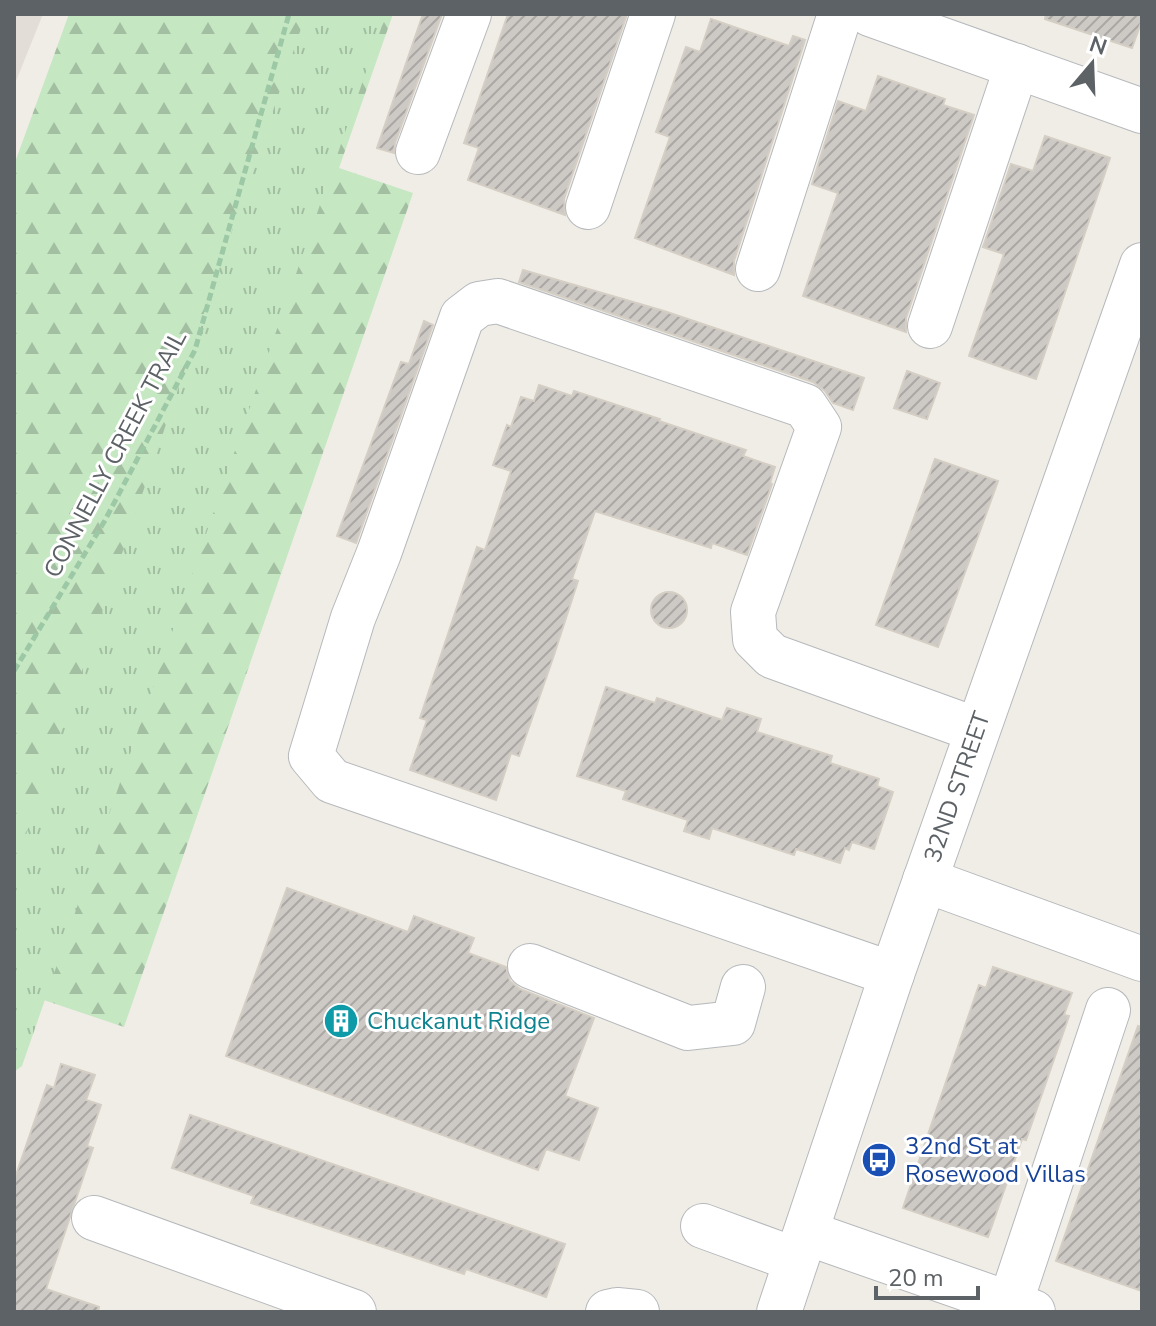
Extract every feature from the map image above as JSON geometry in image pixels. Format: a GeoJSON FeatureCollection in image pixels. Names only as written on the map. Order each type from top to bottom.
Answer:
{"type":"FeatureCollection","features":[{"type":"Feature","properties":{"kind":"street"},"geometry":{"type":"LineString","coordinates":[[418,152],[469,14]]}},
{"type":"Feature","properties":{"kind":"street"},"geometry":{"type":"LineString","coordinates":[[588,207],[653,14]]}},
{"type":"Feature","properties":{"kind":"street"},"geometry":{"type":"LineString","coordinates":[[758,269],[869,15],[966,30],[1017,66],[1142,111]]}},
{"type":"Feature","properties":{"kind":"street"},"geometry":{"type":"LineString","coordinates":[[930,326],[1017,66]]}},
{"type":"Feature","properties":{"kind":"street","name":"32ND STREET"},"geometry":{"type":"LineString","coordinates":[[779,1312],[892,974],[1142,265]]}},
{"type":"Feature","properties":{"kind":"street"},"geometry":{"type":"LineString","coordinates":[[892,974],[332,781],[311,756],[353,618],[462,317],[479,304],[498,301],[805,406],[819,427],[753,612],[755,639],[772,656],[977,730]]}},
{"type":"Feature","properties":{"kind":"street"},"geometry":{"type":"LineString","coordinates":[[925,880],[1142,959]]}},
{"type":"Feature","properties":{"kind":"street"},"geometry":{"type":"LineString","coordinates":[[530,966],[688,1028],[733,1023],[743,987]]}},
{"type":"Feature","properties":{"kind":"street"},"geometry":{"type":"LineString","coordinates":[[703,1226],[801,1246],[1022,1308],[1108,1010]]}},
{"type":"Feature","properties":{"kind":"street"},"geometry":{"type":"LineString","coordinates":[[94,1218],[354,1312]]}},
{"type":"Feature","properties":{"kind":"street"},"geometry":{"type":"LineString","coordinates":[[608,1312],[637,1312]]}},
{"type":"Feature","properties":{"kind":"path","name":"CONNELLY CREEK TRAIL"},"geometry":{"type":"LineString","coordinates":[[14,671],[104,522],[195,350],[289,14]]}},
{"type":"Feature","properties":{"kind":"shaded area"},"geometry":{"type":"Polygon","coordinates":[[[14,14],[43,14],[14,86],[14,14]]]}},
{"type":"Feature","properties":{"kind":"green space"},"geometry":{"type":"Polygon","coordinates":[[[69,14],[393,14],[339,168],[413,193],[124,1027],[14,990],[14,165],[69,14]]]}},
{"type":"Feature","properties":{"kind":"green space"},"geometry":{"type":"Polygon","coordinates":[[[306,14],[386,14],[22,1066],[14,1072],[14,870],[306,14]]]}},
{"type":"Feature","properties":{"kind":"building"},"geometry":{"type":"Polygon","coordinates":[[[423,14],[442,14],[394,153],[377,148],[423,14]]]}},
{"type":"Feature","properties":{"kind":"building"},"geometry":{"type":"Polygon","coordinates":[[[508,14],[627,14],[564,199],[565,215],[468,180],[479,148],[464,143],[508,14]]]}},
{"type":"Feature","properties":{"kind":"building"},"geometry":{"type":"Polygon","coordinates":[[[1046,14],[1142,14],[1142,20],[1132,48],[1045,19],[1046,14]]]}},
{"type":"Feature","properties":{"kind":"building"},"geometry":{"type":"Polygon","coordinates":[[[711,19],[789,46],[793,36],[805,40],[734,261],[734,275],[635,238],[670,137],[656,132],[686,47],[700,52],[711,19]]]}},
{"type":"Feature","properties":{"kind":"building"},"geometry":{"type":"Polygon","coordinates":[[[878,76],[945,99],[943,105],[974,115],[906,318],[906,332],[803,296],[838,193],[812,184],[838,101],[866,111],[878,76]]]}},
{"type":"Feature","properties":{"kind":"building"},"geometry":{"type":"Polygon","coordinates":[[[1045,136],[1110,158],[1036,379],[969,356],[1004,254],[983,247],[1011,164],[1033,171],[1045,136]]]}},
{"type":"Feature","properties":{"kind":"building"},"geometry":{"type":"Polygon","coordinates":[[[523,270],[664,311],[864,378],[853,410],[833,403],[825,391],[813,382],[519,282],[523,270]]]}},
{"type":"Feature","properties":{"kind":"building"},"geometry":{"type":"Polygon","coordinates":[[[424,321],[433,325],[356,543],[337,536],[401,362],[409,364],[424,321]]]}},
{"type":"Feature","properties":{"kind":"building"},"geometry":{"type":"Polygon","coordinates":[[[907,371],[940,383],[927,419],[894,408],[907,371]]]}},
{"type":"Feature","properties":{"kind":"building"},"geometry":{"type":"Polygon","coordinates":[[[539,385],[572,396],[574,391],[660,419],[746,450],[743,456],[775,467],[747,555],[712,543],[711,548],[595,511],[572,579],[578,581],[554,655],[519,756],[511,753],[496,800],[410,770],[427,720],[420,718],[477,547],[485,550],[511,471],[493,465],[521,397],[534,401],[539,385]]]}},
{"type":"Feature","properties":{"kind":"building"},"geometry":{"type":"Polygon","coordinates":[[[935,459],[998,481],[938,647],[876,625],[935,459]]]}},
{"type":"Feature","properties":{"kind":"building"},"geometry":{"type":"Polygon","coordinates":[[[669,592],[682,597],[687,610],[682,623],[669,628],[656,623],[651,610],[656,597],[669,592]]]}},
{"type":"Feature","properties":{"kind":"building"},"geometry":{"type":"Polygon","coordinates":[[[606,687],[655,703],[657,698],[722,720],[727,708],[761,719],[757,732],[832,756],[830,763],[879,779],[877,786],[893,792],[874,849],[852,842],[849,850],[845,848],[840,863],[796,849],[794,855],[712,828],[709,839],[684,831],[688,820],[623,799],[626,791],[577,776],[606,687]]]}},
{"type":"Feature","properties":{"kind":"building","name":"Chuckanut Ridge"},"geometry":{"type":"Polygon","coordinates":[[[287,888],[408,932],[414,916],[474,938],[468,953],[506,967],[510,981],[520,989],[594,1018],[565,1096],[598,1108],[579,1160],[546,1149],[538,1170],[226,1056],[287,888]]]}},
{"type":"Feature","properties":{"kind":"building"},"geometry":{"type":"Polygon","coordinates":[[[993,967],[1072,993],[1064,1015],[1069,1016],[988,1237],[903,1208],[979,985],[986,988],[993,967]]]}},
{"type":"Feature","properties":{"kind":"building"},"geometry":{"type":"Polygon","coordinates":[[[1138,1026],[1142,1027],[1142,1291],[1056,1261],[1138,1026]]]}},
{"type":"Feature","properties":{"kind":"building"},"geometry":{"type":"Polygon","coordinates":[[[61,1064],[95,1075],[86,1100],[101,1105],[87,1146],[93,1148],[46,1289],[99,1307],[98,1312],[14,1312],[14,1181],[47,1085],[54,1088],[61,1064]]]}},
{"type":"Feature","properties":{"kind":"building"},"geometry":{"type":"Polygon","coordinates":[[[190,1115],[565,1244],[546,1297],[466,1269],[464,1274],[251,1203],[254,1196],[172,1168],[190,1115]]]}},
{"type":"Feature","properties":{"kind":"place","name":"Chuckanut Ridge"},"geometry":{"type":"Point","coordinates":[341,1021]}},
{"type":"Feature","properties":{"kind":"place","name":"32nd St at Rosewood Villas"},"geometry":{"type":"Point","coordinates":[879,1160]}}]}
